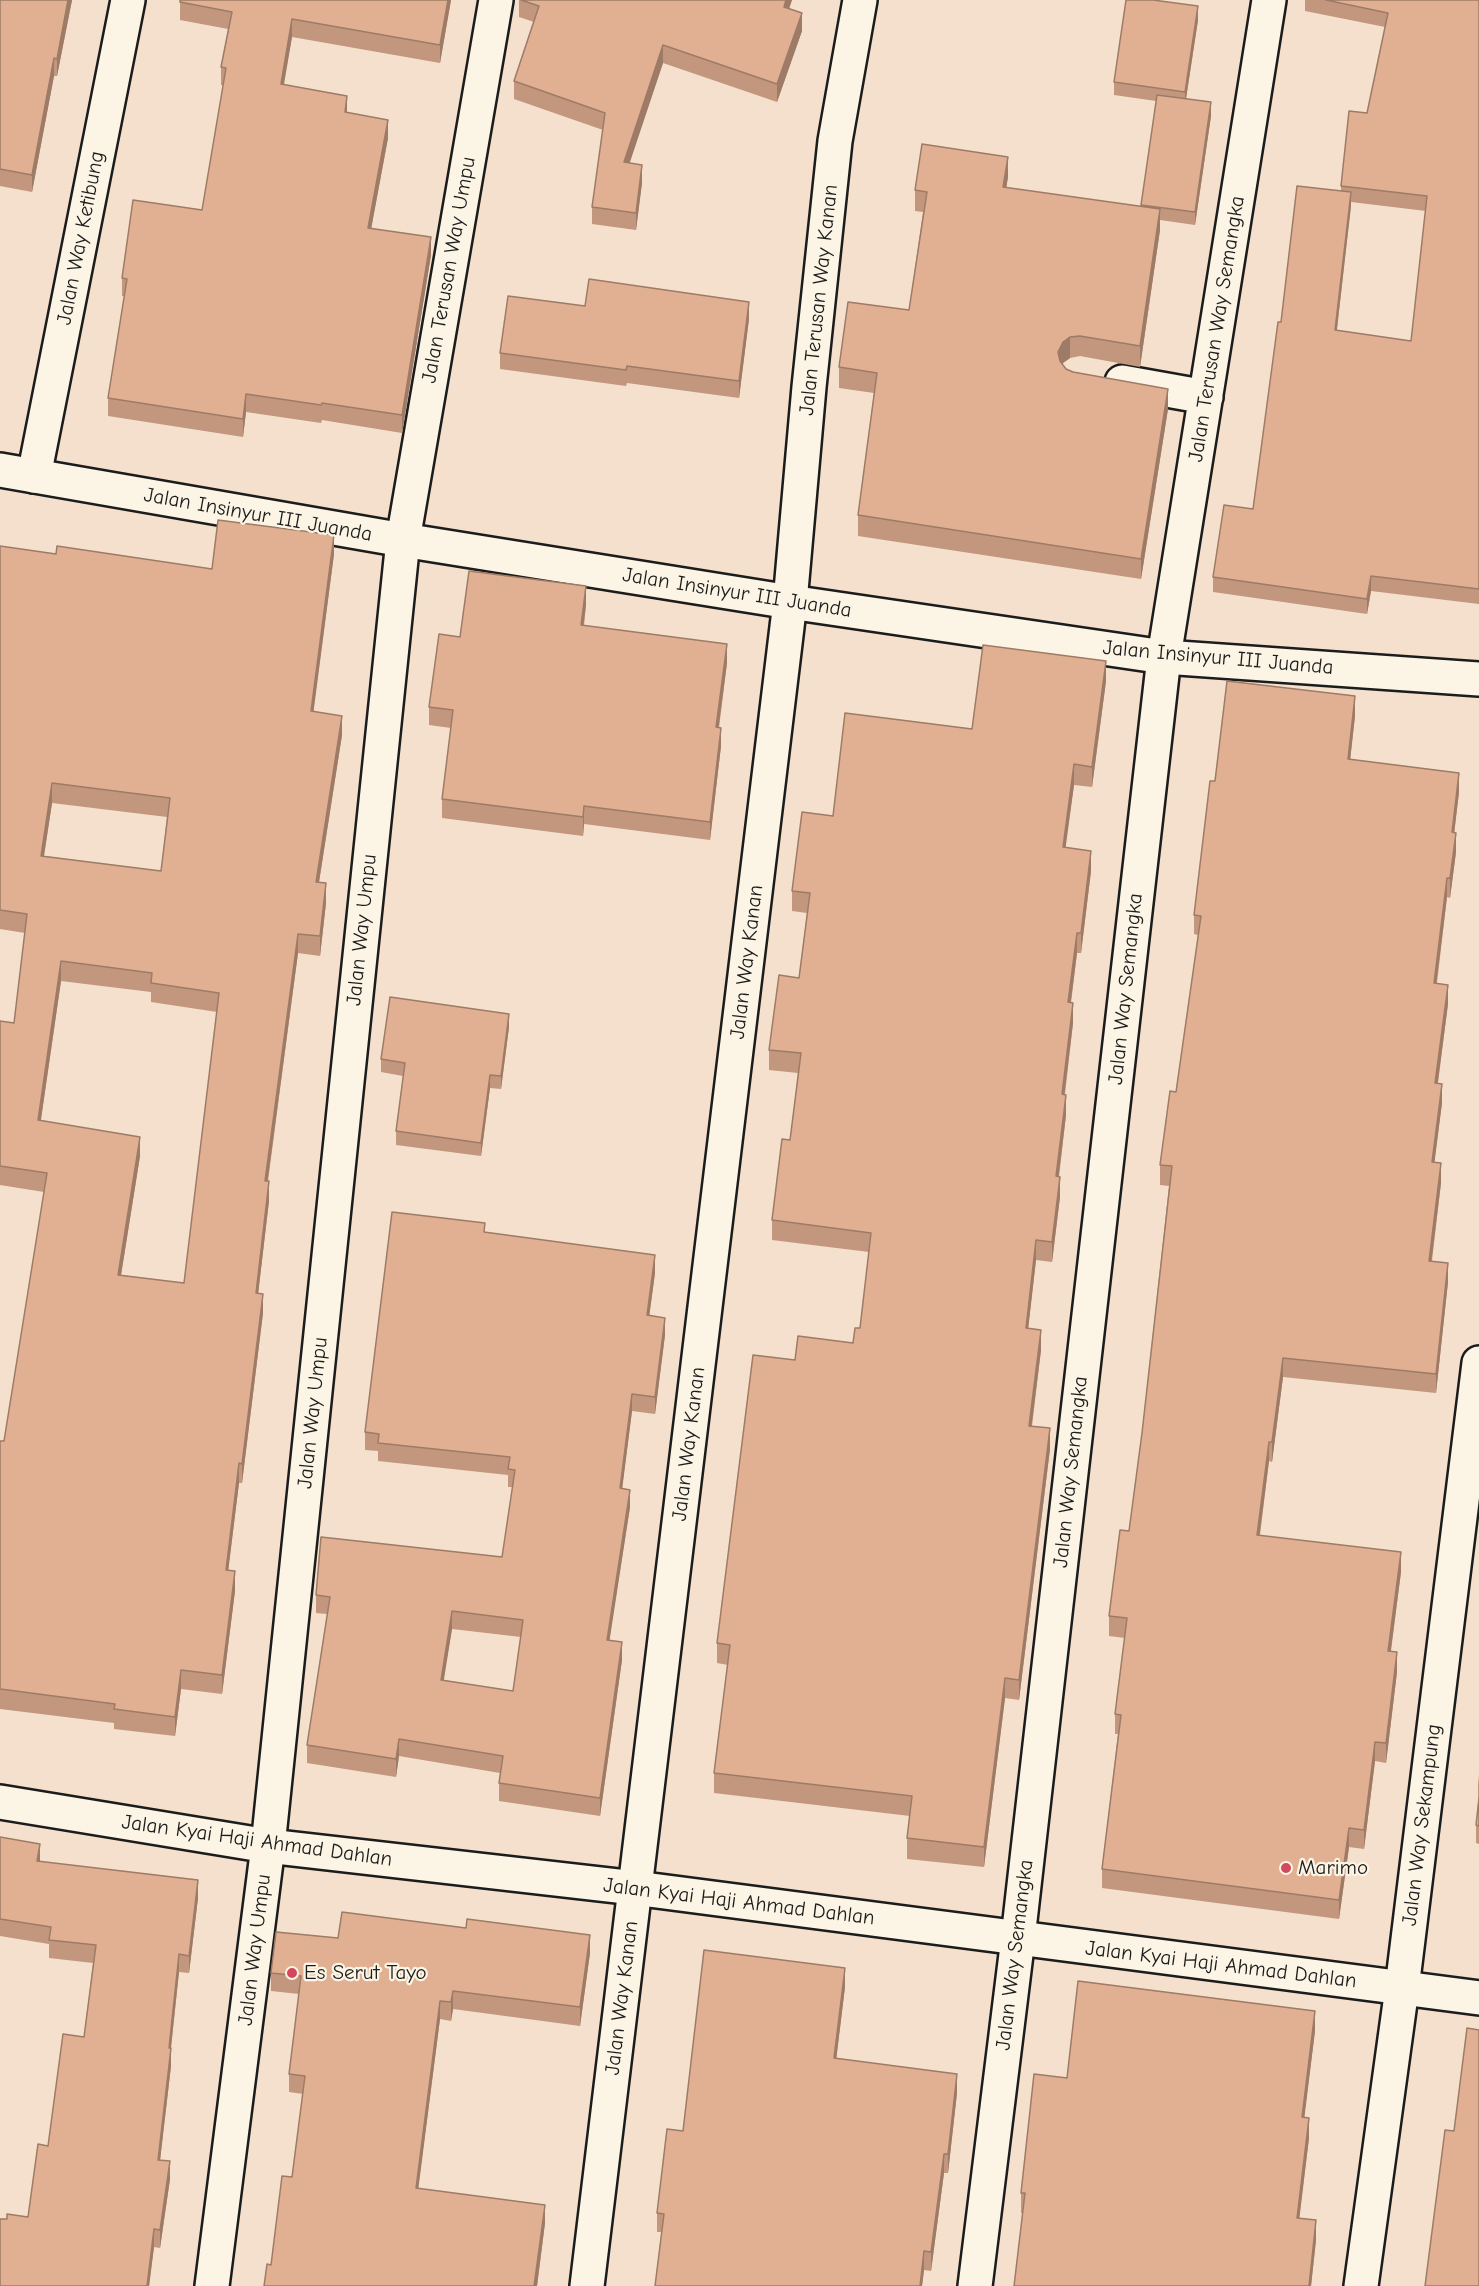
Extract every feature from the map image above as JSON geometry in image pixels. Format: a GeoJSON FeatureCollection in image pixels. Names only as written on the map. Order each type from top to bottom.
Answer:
{"type":"FeatureCollection","features":[{"type":"Feature","properties":{"kind":"street","name":"Jalan Way Ketibung"},"geometry":{"type":"LineString","coordinates":[[34,476],[128,0]]}},
{"type":"Feature","properties":{"kind":"street","name":"Jalan Terusan Way Umpu"},"geometry":{"type":"LineString","coordinates":[[403,540],[496,0]]}},
{"type":"Feature","properties":{"kind":"street","name":"Jalan Terusan Way Kanan"},"geometry":{"type":"LineString","coordinates":[[790,602],[809,387],[835,141],[860,0]]}},
{"type":"Feature","properties":{"kind":"street","name":"Jalan Terusan Way Semangka"},"geometry":{"type":"LineString","coordinates":[[1164,657],[1269,0]]}},
{"type":"Feature","properties":{"kind":"street"},"geometry":{"type":"LineString","coordinates":[[1088,377],[1206,397]]}},
{"type":"Feature","properties":{"kind":"street","name":"Jalan Insinyur III Juanda"},"geometry":{"type":"LineString","coordinates":[[0,470],[403,540],[790,602],[1164,657],[1479,679]]}},
{"type":"Feature","properties":{"kind":"street","name":"Jalan Way Umpu"},"geometry":{"type":"LineString","coordinates":[[212,2286],[268,1846],[403,540]]}},
{"type":"Feature","properties":{"kind":"street","name":"Jalan Way Kanan"},"geometry":{"type":"LineString","coordinates":[[587,2286],[790,602]]}},
{"type":"Feature","properties":{"kind":"street","name":"Jalan Way Semangka"},"geometry":{"type":"LineString","coordinates":[[975,2286],[1018,1938],[1164,657]]}},
{"type":"Feature","properties":{"kind":"street","name":"Jalan Way Sekampung"},"geometry":{"type":"LineString","coordinates":[[1361,2286],[1402,1988],[1479,1363]]}},
{"type":"Feature","properties":{"kind":"street","name":"Jalan Kyai Haji Ahmad Dahlan"},"geometry":{"type":"LineString","coordinates":[[0,1802],[268,1846],[636,1888],[1479,1998]]}},
{"type":"Feature","properties":{"kind":"building"},"geometry":{"type":"Polygon","coordinates":[[[0,0],[68,0],[57,59],[54,58],[32,175],[0,169],[0,0]]]}},
{"type":"Feature","properties":{"kind":"building"},"geometry":{"type":"Polygon","coordinates":[[[180,0],[448,0],[440,45],[292,19],[281,84],[347,96],[345,112],[388,120],[368,228],[431,237],[402,415],[246,394],[243,419],[108,398],[127,279],[122,278],[133,200],[202,210],[226,68],[221,67],[232,12],[180,2],[180,0]]]}},
{"type":"Feature","properties":{"kind":"building"},"geometry":{"type":"Polygon","coordinates":[[[521,0],[786,0],[784,7],[802,13],[777,84],[663,45],[624,162],[642,165],[636,213],[592,207],[605,113],[514,81],[539,6],[521,0]]]}},
{"type":"Feature","properties":{"kind":"building"},"geometry":{"type":"Polygon","coordinates":[[[1126,0],[1153,0],[1198,6],[1185,92],[1114,82],[1126,0]]]}},
{"type":"Feature","properties":{"kind":"building"},"geometry":{"type":"Polygon","coordinates":[[[1326,0],[1479,0],[1479,589],[1371,576],[1367,599],[1213,577],[1224,505],[1253,509],[1278,322],[1281,322],[1297,186],[1351,192],[1335,330],[1411,341],[1427,196],[1341,186],[1349,111],[1367,113],[1388,13],[1326,0]]]}},
{"type":"Feature","properties":{"kind":"building"},"geometry":{"type":"Polygon","coordinates":[[[1157,95],[1211,102],[1195,212],[1141,205],[1157,95]]]}},
{"type":"Feature","properties":{"kind":"building"},"geometry":{"type":"Polygon","coordinates":[[[922,144],[1008,157],[1003,187],[1160,209],[1140,346],[1080,336],[1070,337],[1063,342],[1058,352],[1060,361],[1066,369],[1073,372],[1168,389],[1141,559],[858,515],[877,373],[839,367],[848,302],[909,310],[927,192],[915,190],[922,144]]]}},
{"type":"Feature","properties":{"kind":"building"},"geometry":{"type":"Polygon","coordinates":[[[589,279],[749,302],[739,381],[627,366],[626,370],[500,353],[508,296],[585,306],[589,279]]]}},
{"type":"Feature","properties":{"kind":"building"},"geometry":{"type":"Polygon","coordinates":[[[218,520],[334,535],[311,711],[342,716],[316,882],[326,883],[320,936],[298,934],[265,1181],[269,1181],[256,1293],[263,1294],[226,1570],[235,1571],[222,1675],[181,1670],[175,1717],[114,1709],[115,1704],[0,1689],[0,1441],[4,1441],[47,1173],[0,1166],[0,1021],[14,1023],[27,914],[0,910],[0,546],[56,554],[57,546],[212,569],[218,520]],[[52,783],[41,856],[161,871],[170,798],[52,783]],[[61,961],[38,1120],[140,1137],[118,1275],[184,1283],[219,993],[151,983],[152,973],[61,961]]]}},
{"type":"Feature","properties":{"kind":"building"},"geometry":{"type":"Polygon","coordinates":[[[469,571],[586,586],[581,625],[727,644],[716,727],[721,728],[710,822],[584,806],[583,817],[442,799],[453,710],[429,707],[439,634],[460,637],[469,571]]]}},
{"type":"Feature","properties":{"kind":"building"},"geometry":{"type":"Polygon","coordinates":[[[983,645],[1106,661],[1092,767],[1074,764],[1063,847],[1091,851],[1081,933],[1077,933],[1068,1002],[1073,1003],[1062,1094],[1066,1095],[1056,1176],[1060,1177],[1052,1242],[1036,1240],[1026,1328],[1041,1330],[1029,1426],[1050,1428],[1019,1680],[1005,1678],[984,1847],[907,1838],[912,1796],[714,1773],[730,1645],[717,1643],[753,1355],[795,1360],[798,1336],[853,1343],[855,1328],[860,1328],[871,1233],[772,1220],[782,1139],[790,1140],[801,1053],[769,1050],[779,975],[799,978],[810,893],[792,891],[802,812],[833,816],[845,713],[972,729],[983,645]]]}},
{"type":"Feature","properties":{"kind":"building"},"geometry":{"type":"Polygon","coordinates":[[[1227,681],[1355,696],[1348,759],[1459,773],[1452,832],[1456,833],[1450,878],[1447,878],[1434,983],[1448,985],[1435,1083],[1442,1084],[1432,1162],[1441,1163],[1429,1261],[1448,1263],[1436,1374],[1283,1358],[1257,1535],[1401,1552],[1388,1651],[1397,1652],[1386,1743],[1375,1742],[1364,1830],[1349,1828],[1339,1900],[1102,1869],[1121,1715],[1115,1714],[1127,1618],[1109,1616],[1120,1530],[1129,1531],[1142,1433],[1172,1166],[1160,1165],[1170,1091],[1176,1092],[1201,916],[1194,915],[1210,781],[1215,781],[1227,681]]]}},
{"type":"Feature","properties":{"kind":"building"},"geometry":{"type":"Polygon","coordinates":[[[390,997],[509,1014],[501,1076],[490,1075],[481,1143],[396,1131],[405,1063],[381,1059],[390,997]]]}},
{"type":"Feature","properties":{"kind":"building"},"geometry":{"type":"Polygon","coordinates":[[[392,1212],[485,1223],[484,1232],[655,1255],[647,1315],[665,1318],[655,1397],[632,1394],[620,1488],[630,1490],[607,1640],[622,1642],[600,1798],[499,1783],[503,1756],[399,1739],[396,1759],[307,1745],[330,1597],[316,1595],[321,1537],[502,1557],[515,1470],[508,1469],[510,1457],[378,1443],[379,1434],[365,1432],[392,1212]],[[452,1611],[441,1680],[513,1691],[523,1620],[452,1611]]]}},
{"type":"Feature","properties":{"kind":"building"},"geometry":{"type":"Polygon","coordinates":[[[1479,1798],[1479,1826],[1476,1825],[1479,1798]]]}},
{"type":"Feature","properties":{"kind":"building"},"geometry":{"type":"Polygon","coordinates":[[[0,1837],[40,1844],[37,1861],[198,1880],[189,1956],[179,1954],[158,2160],[170,2161],[160,2230],[154,2229],[147,2286],[0,2286],[0,2219],[7,2219],[7,2214],[28,2217],[38,2144],[48,2146],[63,2034],[84,2037],[96,1945],[49,1940],[51,1927],[0,1919],[0,1837]]]}},
{"type":"Feature","properties":{"kind":"building"},"geometry":{"type":"Polygon","coordinates":[[[342,1912],[466,1928],[467,1919],[590,1935],[580,2007],[453,1991],[451,2002],[440,2001],[416,2188],[545,2205],[534,2286],[264,2286],[267,2264],[271,2265],[282,2176],[292,2177],[305,2076],[289,2074],[301,1976],[271,1973],[276,1932],[338,1938],[342,1912]]]}},
{"type":"Feature","properties":{"kind":"building"},"geometry":{"type":"Polygon","coordinates":[[[704,1950],[845,1968],[834,2058],[957,2074],[948,2154],[944,2154],[931,2252],[924,2251],[920,2286],[655,2286],[664,2214],[657,2213],[667,2129],[683,2131],[704,1950]]]}},
{"type":"Feature","properties":{"kind":"building"},"geometry":{"type":"Polygon","coordinates":[[[1078,1981],[1315,2011],[1302,2117],[1309,2118],[1297,2218],[1316,2220],[1309,2286],[1014,2286],[1025,2193],[1021,2193],[1034,2074],[1067,2078],[1078,1981]]]}},
{"type":"Feature","properties":{"kind":"building"},"geometry":{"type":"Polygon","coordinates":[[[1467,2028],[1479,2030],[1479,2286],[1425,2286],[1445,2130],[1454,2131],[1467,2028]]]}},
{"type":"Feature","properties":{"kind":"place","name":"Marimo"},"geometry":{"type":"Point","coordinates":[1286,1868]}},
{"type":"Feature","properties":{"kind":"place","name":"Es Serut Tayo"},"geometry":{"type":"Point","coordinates":[292,1973]}}]}
